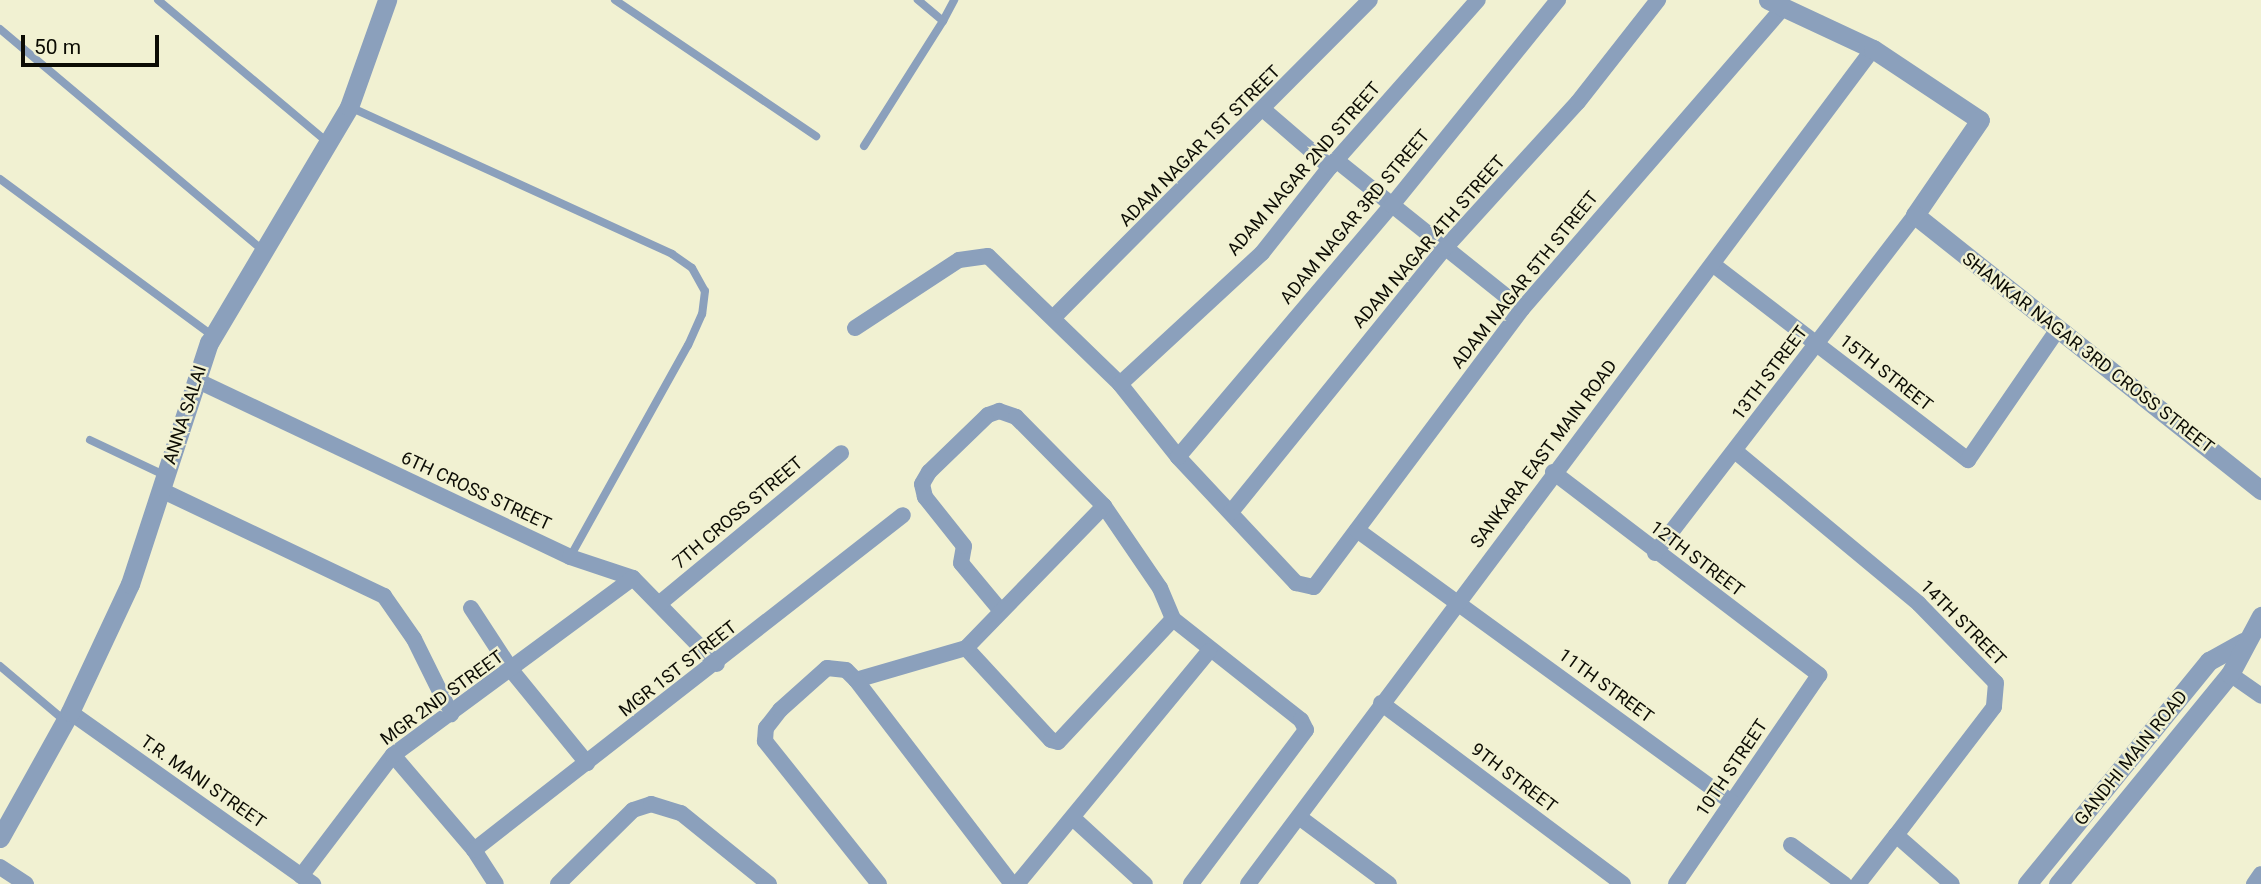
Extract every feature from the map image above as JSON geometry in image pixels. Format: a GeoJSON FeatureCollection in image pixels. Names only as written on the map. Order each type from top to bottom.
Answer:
{"type":"FeatureCollection","features":[{"type":"Feature","properties":{"kind":"street","name":"ANNA SALAI"},"geometry":{"type":"LineString","coordinates":[[2,831],[67,716],[130,584],[196,380],[213,336],[349,107],[387,0]]}},
{"type":"Feature","properties":{"kind":"street","name":"ADAM NAGAR 1ST STREET"},"geometry":{"type":"LineString","coordinates":[[1055,316],[1265,111],[1370,0]]}},
{"type":"Feature","properties":{"kind":"street","name":"ADAM NAGAR 2ND STREET"},"geometry":{"type":"LineString","coordinates":[[1120,384],[1262,253],[1333,164],[1478,0]]}},
{"type":"Feature","properties":{"kind":"street","name":"ADAM NAGAR 3RD STREET"},"geometry":{"type":"LineString","coordinates":[[1178,457],[1392,205],[1558,0]]}},
{"type":"Feature","properties":{"kind":"street","name":"ADAM NAGAR 4TH STREET"},"geometry":{"type":"LineString","coordinates":[[1231,512],[1446,248],[1578,102],[1658,0]]}},
{"type":"Feature","properties":{"kind":"street"},"geometry":{"type":"LineString","coordinates":[[1775,5],[1873,49],[1980,120],[1915,215]]}},
{"type":"Feature","properties":{"kind":"street","name":"ADAM NAGAR 5TH STREET"},"geometry":{"type":"LineString","coordinates":[[1231,512],[1296,583],[1314,587],[1521,309],[1775,5]]}},
{"type":"Feature","properties":{"kind":"street","name":"SANKARA EAST MAIN ROAD"},"geometry":{"type":"LineString","coordinates":[[1248,884],[1553,472],[1715,266],[1873,49]]}},
{"type":"Feature","properties":{"kind":"street"},"geometry":{"type":"LineString","coordinates":[[1265,111],[1333,164],[1392,205],[1521,309]]}},
{"type":"Feature","properties":{"kind":"street","name":"SHANKAR NAGAR 3RD CROSS STREET"},"geometry":{"type":"LineString","coordinates":[[1915,215],[2261,490]]}},
{"type":"Feature","properties":{"kind":"street","name":"13TH STREET"},"geometry":{"type":"LineString","coordinates":[[1655,553],[1915,215]]}},
{"type":"Feature","properties":{"kind":"street"},"geometry":{"type":"LineString","coordinates":[[855,328],[959,260],[977,255],[1001,263],[1120,384],[1178,457],[1231,512]]}},
{"type":"Feature","properties":{"kind":"street","name":"15TH STREET"},"geometry":{"type":"LineString","coordinates":[[1715,266],[1968,460],[2058,329]]}},
{"type":"Feature","properties":{"kind":"street","name":"6TH CROSS STREET"},"geometry":{"type":"LineString","coordinates":[[196,380],[570,557],[633,578],[717,664]]}},
{"type":"Feature","properties":{"kind":"street"},"geometry":{"type":"LineString","coordinates":[[1001,611],[961,564],[964,546],[925,497],[922,484],[929,472],[988,415],[999,411],[1016,417],[1104,506],[1160,588],[1173,619],[1209,651],[1301,720],[1306,730],[1191,884]]}},
{"type":"Feature","properties":{"kind":"street","name":"14TH STREET"},"geometry":{"type":"LineString","coordinates":[[1735,451],[1919,604],[1996,683],[1994,707],[1858,884]]}},
{"type":"Feature","properties":{"kind":"street","name":"7TH CROSS STREET"},"geometry":{"type":"LineString","coordinates":[[660,603],[841,453]]}},
{"type":"Feature","properties":{"kind":"street","name":"12TH STREET"},"geometry":{"type":"LineString","coordinates":[[1553,472],[1655,553],[1819,675]]}},
{"type":"Feature","properties":{"kind":"street"},"geometry":{"type":"LineString","coordinates":[[163,483],[384,596],[414,639],[450,714]]}},
{"type":"Feature","properties":{"kind":"street"},"geometry":{"type":"LineString","coordinates":[[856,680],[966,648],[1104,506]]}},
{"type":"Feature","properties":{"kind":"street","name":"MGR 1ST STREET"},"geometry":{"type":"LineString","coordinates":[[474,850],[717,664],[904,515]]}},
{"type":"Feature","properties":{"kind":"street","name":"11TH STREET"},"geometry":{"type":"LineString","coordinates":[[1357,530],[1732,802]]}},
{"type":"Feature","properties":{"kind":"street","name":"MGR 2ND STREET"},"geometry":{"type":"LineString","coordinates":[[307,880],[393,755],[512,671],[633,578]]}},
{"type":"Feature","properties":{"kind":"street"},"geometry":{"type":"LineString","coordinates":[[471,608],[512,671],[587,763]]}},
{"type":"Feature","properties":{"kind":"street","name":"GANDHI MAIN ROAD"},"geometry":{"type":"LineString","coordinates":[[2058,884],[2230,674],[2243,642],[2261,616]]}},
{"type":"Feature","properties":{"kind":"street"},"geometry":{"type":"LineString","coordinates":[[966,648],[1051,740],[1058,741],[1173,619]]}},
{"type":"Feature","properties":{"kind":"street","name":"GANDHI MAIN ROAD"},"geometry":{"type":"LineString","coordinates":[[2027,884],[2209,661],[2243,642]]}},
{"type":"Feature","properties":{"kind":"street"},"geometry":{"type":"LineString","coordinates":[[879,884],[765,741],[766,728],[780,710],[827,668],[846,670],[856,680],[1015,884],[1074,819],[1209,651]]}},
{"type":"Feature","properties":{"kind":"street"},"geometry":{"type":"LineString","coordinates":[[2230,674],[2261,696]]}},
{"type":"Feature","properties":{"kind":"street","name":"10TH STREET"},"geometry":{"type":"LineString","coordinates":[[1676,884],[1819,675]]}},
{"type":"Feature","properties":{"kind":"street","name":"9TH STREET"},"geometry":{"type":"LineString","coordinates":[[1381,703],[1623,884]]}},
{"type":"Feature","properties":{"kind":"street","name":"T.R. MANI STREET"},"geometry":{"type":"LineString","coordinates":[[67,716],[307,880]]}},
{"type":"Feature","properties":{"kind":"street"},"geometry":{"type":"LineString","coordinates":[[393,755],[474,850],[496,884]]}},
{"type":"Feature","properties":{"kind":"street"},"geometry":{"type":"LineString","coordinates":[[558,884],[633,810],[650,804],[681,813],[769,884]]}},
{"type":"Feature","properties":{"kind":"street"},"geometry":{"type":"LineString","coordinates":[[1299,817],[1389,884]]}},
{"type":"Feature","properties":{"kind":"street"},"geometry":{"type":"LineString","coordinates":[[1074,819],[1145,884]]}},
{"type":"Feature","properties":{"kind":"street"},"geometry":{"type":"LineString","coordinates":[[1896,835],[1952,884]]}},
{"type":"Feature","properties":{"kind":"street"},"geometry":{"type":"LineString","coordinates":[[1791,845],[1844,884]]}},
{"type":"Feature","properties":{"kind":"street"},"geometry":{"type":"LineString","coordinates":[[0,867],[26,884]]}},
{"type":"Feature","properties":{"kind":"street"},"geometry":{"type":"LineString","coordinates":[[2253,884],[2261,874]]}},
{"type":"Feature","properties":{"kind":"lane"},"geometry":{"type":"LineString","coordinates":[[158,0],[328,143]]}},
{"type":"Feature","properties":{"kind":"lane"},"geometry":{"type":"LineString","coordinates":[[615,0],[816,136]]}},
{"type":"Feature","properties":{"kind":"lane"},"geometry":{"type":"LineString","coordinates":[[918,0],[943,21]]}},
{"type":"Feature","properties":{"kind":"lane"},"geometry":{"type":"LineString","coordinates":[[864,146],[954,0]]}},
{"type":"Feature","properties":{"kind":"lane"},"geometry":{"type":"LineString","coordinates":[[0,29],[264,252]]}},
{"type":"Feature","properties":{"kind":"lane"},"geometry":{"type":"LineString","coordinates":[[349,107],[672,254],[692,268],[705,292],[702,314],[688,345],[570,557]]}},
{"type":"Feature","properties":{"kind":"lane"},"geometry":{"type":"LineString","coordinates":[[0,179],[213,336]]}},
{"type":"Feature","properties":{"kind":"lane"},"geometry":{"type":"LineString","coordinates":[[90,440],[163,483]]}},
{"type":"Feature","properties":{"kind":"lane"},"geometry":{"type":"LineString","coordinates":[[0,666],[67,716]]}}]}
